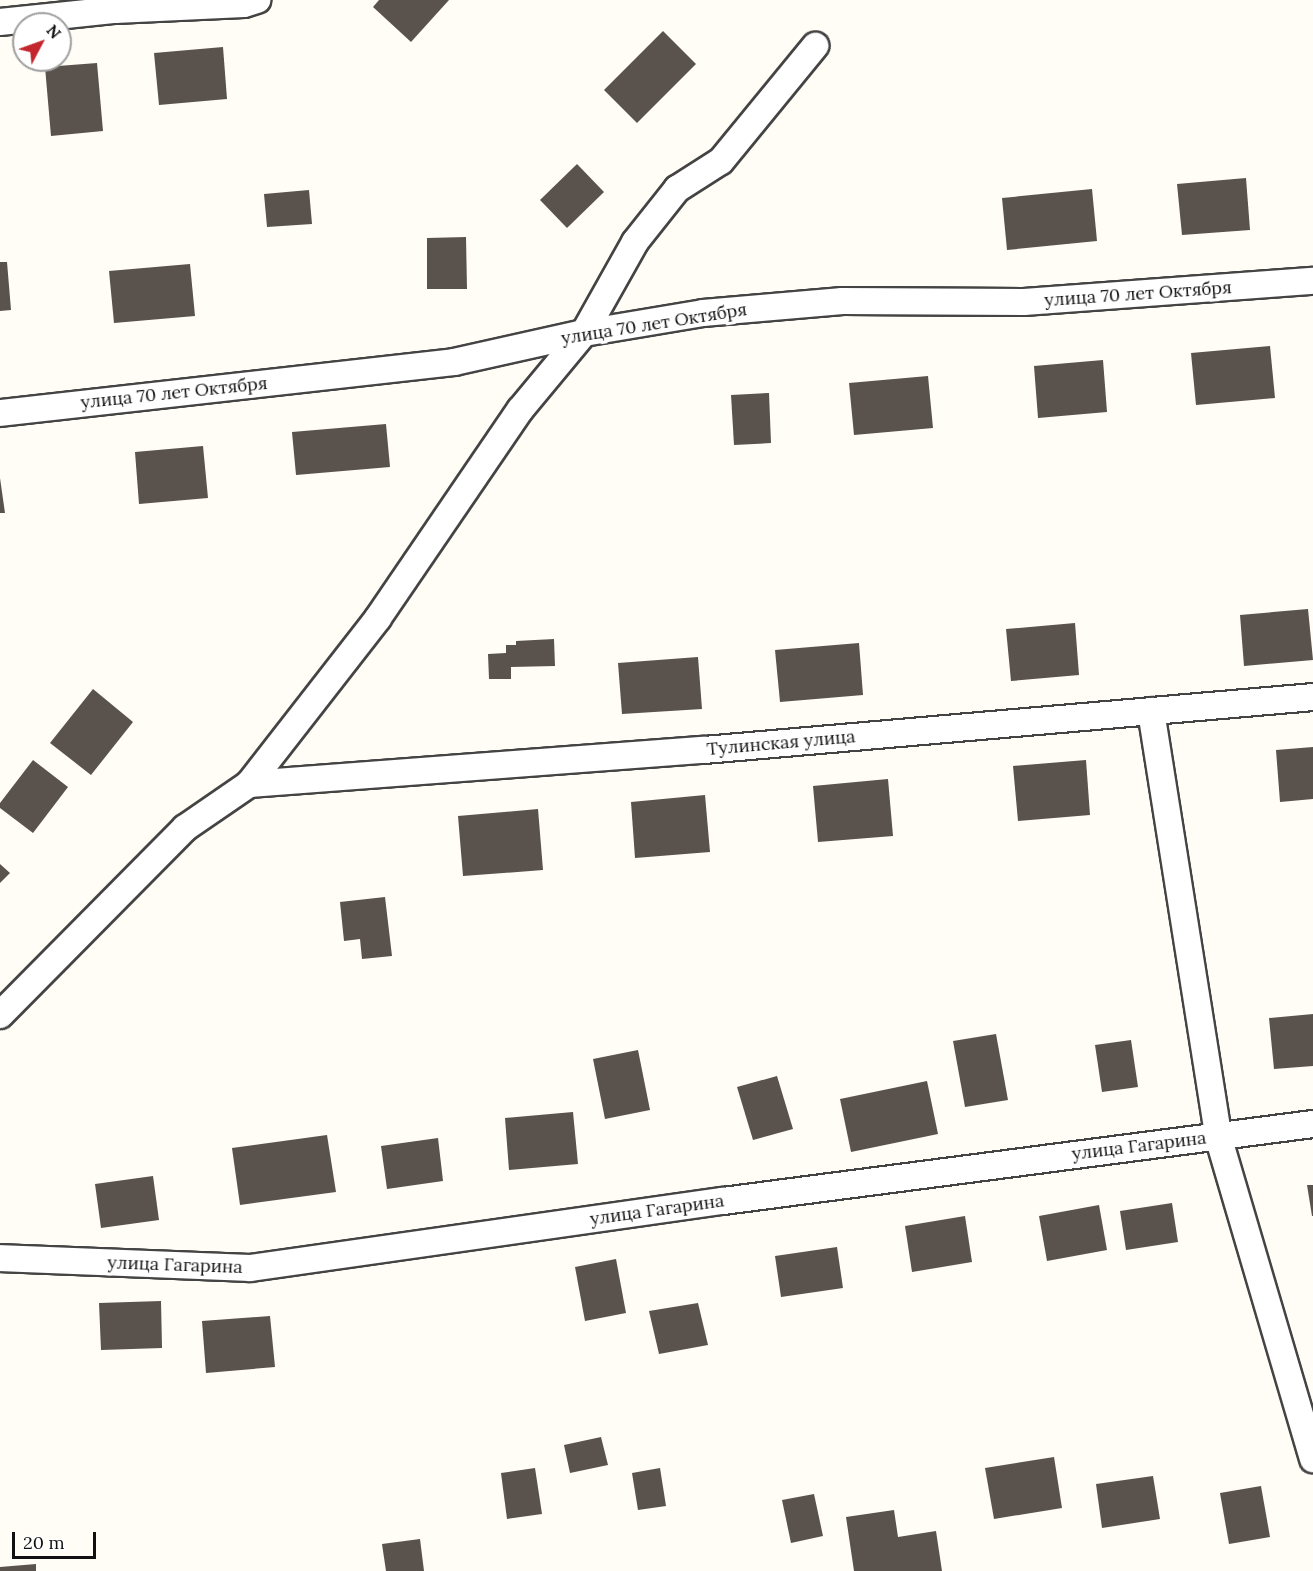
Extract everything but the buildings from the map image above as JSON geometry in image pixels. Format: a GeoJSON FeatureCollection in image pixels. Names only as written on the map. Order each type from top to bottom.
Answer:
{"type":"FeatureCollection","features":[{"type":"Feature","properties":{"kind":"street"},"geometry":{"type":"LineString","coordinates":[[0,22],[115,10],[244,4],[257,0]]}},
{"type":"Feature","properties":{"kind":"street"},"geometry":{"type":"LineString","coordinates":[[0,1015],[185,828],[249,784],[378,618],[520,410],[584,333],[636,242],[677,189],[721,161],[815,46]]}},
{"type":"Feature","properties":{"kind":"street","name":"улица 70 лет Октября"},"geometry":{"type":"LineString","coordinates":[[0,413],[454,362],[584,333],[703,312],[842,301],[1024,302],[1313,281]]}},
{"type":"Feature","properties":{"kind":"street","name":"Тулинская улица"},"geometry":{"type":"LineString","coordinates":[[249,784],[704,750],[1313,697]]}},
{"type":"Feature","properties":{"kind":"street"},"geometry":{"type":"LineString","coordinates":[[1151,711],[1218,1136],[1313,1459]]}},
{"type":"Feature","properties":{"kind":"street","name":"улица Гагарина"},"geometry":{"type":"LineString","coordinates":[[0,1258],[250,1268],[723,1201],[1313,1124]]}}]}
